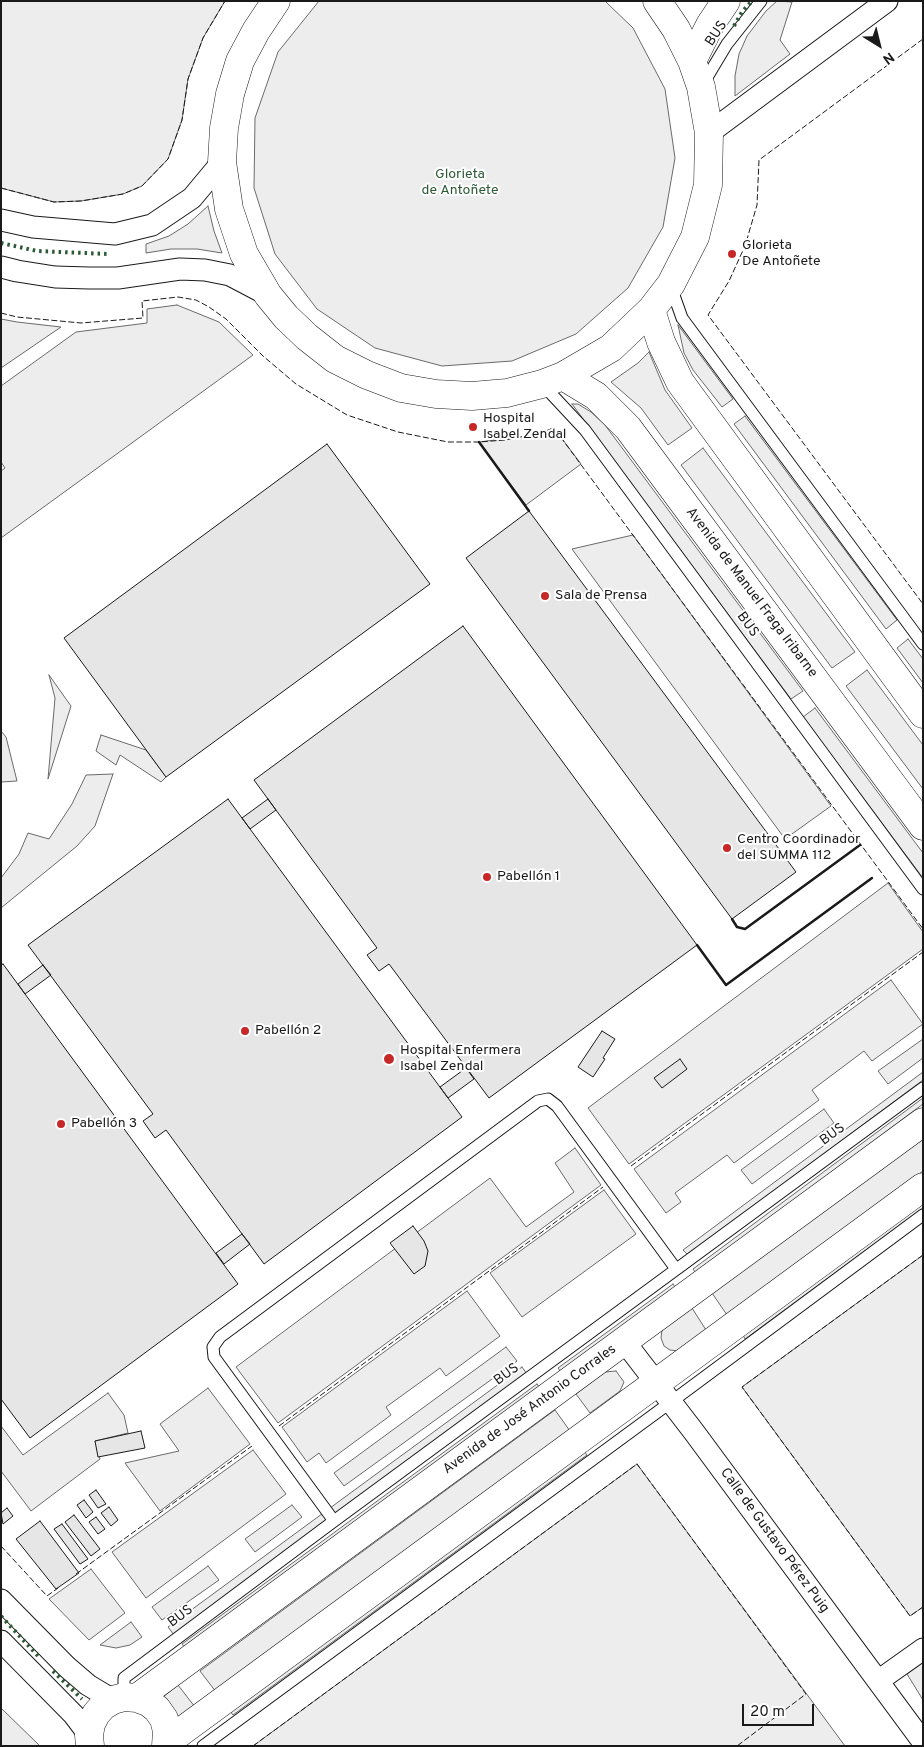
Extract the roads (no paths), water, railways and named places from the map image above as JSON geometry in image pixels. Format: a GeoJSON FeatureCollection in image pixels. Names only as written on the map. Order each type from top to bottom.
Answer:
{"type":"FeatureCollection","features":[{"type":"Feature","properties":{"kind":"street"},"geometry":{"type":"LineString","coordinates":[[276,1],[256,31],[240,62],[232,86],[224,128],[222,162],[229,209],[244,254],[268,295],[286,317],[307,337],[335,358],[367,375],[401,388],[436,394],[472,396],[507,393],[553,380],[611,348],[651,310],[670,284],[695,237],[708,186],[709,133],[701,87],[692,61],[676,29],[657,1]]}},
{"type":"Feature","properties":{"kind":"street"},"geometry":{"type":"LineString","coordinates":[[692,61],[710,24],[726,1]]}},
{"type":"Feature","properties":{"kind":"street"},"geometry":{"type":"LineString","coordinates":[[709,133],[886,1]]}},
{"type":"Feature","properties":{"kind":"street"},"geometry":{"type":"LineString","coordinates":[[1,220],[33,227],[115,234],[152,225],[192,198],[222,162]]}},
{"type":"Feature","properties":{"kind":"street"},"geometry":{"type":"LineString","coordinates":[[1,267],[55,277],[89,278],[118,278],[180,270],[205,270],[230,274],[268,295]]}},
{"type":"Feature","properties":{"kind":"street"},"geometry":{"type":"LineString","coordinates":[[651,310],[661,342],[680,382],[923,714]]}},
{"type":"Feature","properties":{"kind":"street","name":"Avenida de Manuel Fraga Iribarne"},"geometry":{"type":"LineString","coordinates":[[553,380],[596,396],[628,428],[923,826]]}},
{"type":"Feature","properties":{"kind":"street","name":"Avenida de José Antonio Corrales"},"geometry":{"type":"LineString","coordinates":[[89,1740],[91,1724],[103,1706],[125,1698],[624,1341],[923,1122]]}},
{"type":"Feature","properties":{"kind":"street"},"geometry":{"type":"LineString","coordinates":[[166,1744],[664,1393],[923,1187]]}},
{"type":"Feature","properties":{"kind":"street","name":"Calle de Gustavo Pérez Puig"},"geometry":{"type":"LineString","coordinates":[[624,1341],[923,1742]]}},
{"type":"Feature","properties":{"kind":"street"},"geometry":{"type":"LineString","coordinates":[[1,1600],[67,1667],[88,1685],[125,1698],[148,1702],[157,1709],[164,1719],[167,1731],[166,1744]]}},
{"type":"Feature","properties":{"kind":"street"},"geometry":{"type":"LineString","coordinates":[[1,1641],[74,1715],[89,1740]]}},
{"type":"Feature","properties":{"kind":"street"},"geometry":{"type":"LineString","coordinates":[[878,1681],[923,1649]]}},
{"type":"Feature","properties":{"kind":"lane","name":"BUS"},"geometry":{"type":"LineString","coordinates":[[701,87],[727,44],[761,1]]}},
{"type":"Feature","properties":{"kind":"lane"},"geometry":{"type":"LineString","coordinates":[[670,284],[682,318],[923,644]]}},
{"type":"Feature","properties":{"kind":"lane","name":"BUS"},"geometry":{"type":"LineString","coordinates":[[553,380],[585,430],[923,889]]}},
{"type":"Feature","properties":{"kind":"lane","name":"BUS"},"geometry":{"type":"LineString","coordinates":[[125,1698],[124,1678],[334,1521],[923,1088]]}},
{"type":"Feature","properties":{"kind":"lane"},"geometry":{"type":"LineString","coordinates":[[334,1521],[214,1358],[213,1347],[220,1337],[538,1101],[548,1100],[557,1106],[676,1269]]}},
{"type":"Feature","properties":{"kind":"lane"},"geometry":{"type":"LineString","coordinates":[[203,1746],[664,1393],[923,1215]]}},
{"type":"Feature","properties":{"kind":"place","name":"Glorieta De Antoñete"},"geometry":{"type":"Point","coordinates":[732,254]}},
{"type":"Feature","properties":{"kind":"place","name":"Hospital Isabel Zendal"},"geometry":{"type":"Point","coordinates":[473,427]}},
{"type":"Feature","properties":{"kind":"place","name":"Sala de Prensa"},"geometry":{"type":"Point","coordinates":[545,596]}},
{"type":"Feature","properties":{"kind":"place","name":"Centro Coordinador del SUMMA 112"},"geometry":{"type":"Point","coordinates":[727,848]}},
{"type":"Feature","properties":{"kind":"place","name":"Pabellón 1"},"geometry":{"type":"Point","coordinates":[487,877]}},
{"type":"Feature","properties":{"kind":"place","name":"Pabellón 2"},"geometry":{"type":"Point","coordinates":[245,1031]}},
{"type":"Feature","properties":{"kind":"place","name":"Hospital Enfermera Isabel Zendal"},"geometry":{"type":"Point","coordinates":[389,1059]}},
{"type":"Feature","properties":{"kind":"place","name":"Pabellón 3"},"geometry":{"type":"Point","coordinates":[61,1124]}},
{"type":"Feature","properties":{"kind":"park label","name":"Glorieta de Antoñete"},"geometry":{"type":"Point","coordinates":[460,184]}}]}
